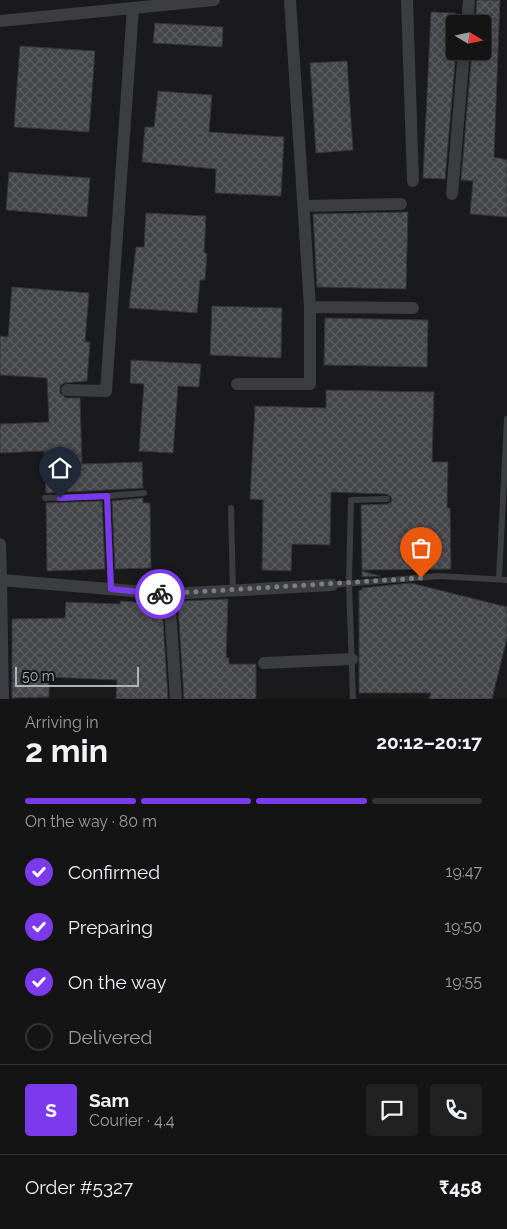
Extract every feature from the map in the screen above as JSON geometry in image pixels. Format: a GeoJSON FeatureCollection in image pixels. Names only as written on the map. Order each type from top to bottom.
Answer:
{"type":"FeatureCollection","features":[{"type":"Feature","properties":{"kind":"street"},"geometry":{"type":"LineString","coordinates":[[0,21],[214,0]]}},
{"type":"Feature","properties":{"kind":"street"},"geometry":{"type":"LineString","coordinates":[[236,384],[310,384],[310,307],[290,0]]}},
{"type":"Feature","properties":{"kind":"street"},"geometry":{"type":"LineString","coordinates":[[407,0],[412,181]]}},
{"type":"Feature","properties":{"kind":"street"},"geometry":{"type":"LineString","coordinates":[[468,15],[469,0]]}},
{"type":"Feature","properties":{"kind":"street"},"geometry":{"type":"LineString","coordinates":[[67,390],[106,391],[132,8]]}},
{"type":"Feature","properties":{"kind":"street"},"geometry":{"type":"LineString","coordinates":[[452,194],[463,60]]}},
{"type":"Feature","properties":{"kind":"street"},"geometry":{"type":"LineString","coordinates":[[304,206],[401,204]]}},
{"type":"Feature","properties":{"kind":"street"},"geometry":{"type":"LineString","coordinates":[[310,307],[413,308]]}},
{"type":"Feature","properties":{"kind":"street"},"geometry":{"type":"LineString","coordinates":[[0,544],[2,699]]}},
{"type":"Feature","properties":{"kind":"street"},"geometry":{"type":"LineString","coordinates":[[1,580],[169,594],[332,585]]}},
{"type":"Feature","properties":{"kind":"street"},"geometry":{"type":"LineString","coordinates":[[169,594],[176,699]]}},
{"type":"Feature","properties":{"kind":"street"},"geometry":{"type":"LineString","coordinates":[[264,663],[352,659]]}},
{"type":"Feature","properties":{"kind":"lane"},"geometry":{"type":"LineString","coordinates":[[499,579],[507,419]]}},
{"type":"Feature","properties":{"kind":"lane"},"geometry":{"type":"LineString","coordinates":[[45,498],[144,494]]}},
{"type":"Feature","properties":{"kind":"lane"},"geometry":{"type":"LineString","coordinates":[[107,496],[111,589]]}},
{"type":"Feature","properties":{"kind":"lane"},"geometry":{"type":"LineString","coordinates":[[353,699],[349,584],[351,500],[387,499]]}},
{"type":"Feature","properties":{"kind":"lane"},"geometry":{"type":"LineString","coordinates":[[231,508],[232,591]]}},
{"type":"Feature","properties":{"kind":"lane"},"geometry":{"type":"LineString","coordinates":[[332,585],[439,576],[507,580]]}},
{"type":"Feature","properties":{"kind":"building"},"geometry":{"type":"Polygon","coordinates":[[[477,0],[500,0],[494,157],[507,160],[507,217],[470,214],[473,181],[461,180],[471,60],[491,60],[491,15],[476,15],[477,0]]]}},
{"type":"Feature","properties":{"kind":"building"},"geometry":{"type":"Polygon","coordinates":[[[431,12],[455,13],[455,15],[446,15],[446,60],[455,60],[445,179],[423,178],[431,12]]]}},
{"type":"Feature","properties":{"kind":"building"},"geometry":{"type":"Polygon","coordinates":[[[155,23],[223,27],[222,47],[153,43],[155,23]]]}},
{"type":"Feature","properties":{"kind":"building"},"geometry":{"type":"Polygon","coordinates":[[[20,46],[95,51],[89,132],[14,127],[20,46]]]}},
{"type":"Feature","properties":{"kind":"building"},"geometry":{"type":"Polygon","coordinates":[[[347,61],[353,150],[316,153],[310,63],[347,61]]]}},
{"type":"Feature","properties":{"kind":"building"},"geometry":{"type":"Polygon","coordinates":[[[158,91],[212,95],[209,132],[284,137],[281,196],[215,193],[216,169],[142,162],[145,127],[154,127],[158,91]]]}},
{"type":"Feature","properties":{"kind":"building"},"geometry":{"type":"Polygon","coordinates":[[[9,172],[90,178],[87,217],[6,210],[9,172]]]}},
{"type":"Feature","properties":{"kind":"building"},"geometry":{"type":"Polygon","coordinates":[[[408,212],[406,289],[317,287],[313,214],[408,212]]]}},
{"type":"Feature","properties":{"kind":"building"},"geometry":{"type":"Polygon","coordinates":[[[146,213],[206,216],[204,253],[207,253],[205,280],[200,280],[197,313],[129,308],[136,247],[144,247],[146,213]]]}},
{"type":"Feature","properties":{"kind":"building"},"geometry":{"type":"Polygon","coordinates":[[[12,287],[89,293],[85,342],[90,342],[87,381],[64,383],[60,386],[60,393],[66,398],[80,398],[82,464],[142,462],[143,488],[46,493],[44,451],[0,453],[0,424],[49,422],[47,378],[0,375],[0,336],[8,337],[12,287]]]}},
{"type":"Feature","properties":{"kind":"building"},"geometry":{"type":"Polygon","coordinates":[[[212,306],[282,308],[281,358],[210,355],[212,306]]]}},
{"type":"Feature","properties":{"kind":"building"},"geometry":{"type":"Polygon","coordinates":[[[325,318],[428,320],[427,367],[324,365],[325,318]]]}},
{"type":"Feature","properties":{"kind":"building"},"geometry":{"type":"Polygon","coordinates":[[[131,360],[201,364],[199,387],[178,386],[173,453],[139,451],[144,384],[130,383],[131,360]]]}},
{"type":"Feature","properties":{"kind":"building"},"geometry":{"type":"Polygon","coordinates":[[[326,390],[434,392],[432,462],[448,462],[447,508],[450,508],[451,569],[362,570],[361,505],[388,504],[392,501],[391,497],[387,494],[331,492],[330,545],[292,544],[291,571],[262,570],[263,500],[250,499],[255,406],[326,408],[326,390]]]}},
{"type":"Feature","properties":{"kind":"building"},"geometry":{"type":"Polygon","coordinates":[[[143,498],[143,503],[150,503],[151,568],[115,569],[112,501],[143,498]]]}},
{"type":"Feature","properties":{"kind":"building"},"geometry":{"type":"Polygon","coordinates":[[[102,501],[105,569],[47,571],[46,503],[102,501]]]}},
{"type":"Feature","properties":{"kind":"building"},"geometry":{"type":"Polygon","coordinates":[[[362,571],[380,576],[362,577],[362,571]]]}},
{"type":"Feature","properties":{"kind":"building"},"geometry":{"type":"Polygon","coordinates":[[[411,583],[507,607],[507,638],[492,699],[429,699],[431,693],[359,693],[359,590],[362,590],[362,588],[411,583]]]}},
{"type":"Feature","properties":{"kind":"building"},"geometry":{"type":"Polygon","coordinates":[[[228,599],[226,658],[229,658],[229,664],[256,664],[256,699],[184,699],[178,605],[181,605],[181,601],[228,599]]]}},
{"type":"Feature","properties":{"kind":"building"},"geometry":{"type":"Polygon","coordinates":[[[120,601],[162,604],[168,699],[116,699],[117,680],[49,677],[49,697],[12,698],[12,619],[65,618],[66,602],[120,604],[120,601]]]}},
{"type":"Feature","properties":{"kind":"way so far"},"geometry":{"type":"LineString","coordinates":[[160,594],[349,584],[421,578]]}},
{"type":"Feature","properties":{"kind":"route"},"geometry":{"type":"LineString","coordinates":[[60,498],[107,496],[111,589],[160,594]]}}]}
